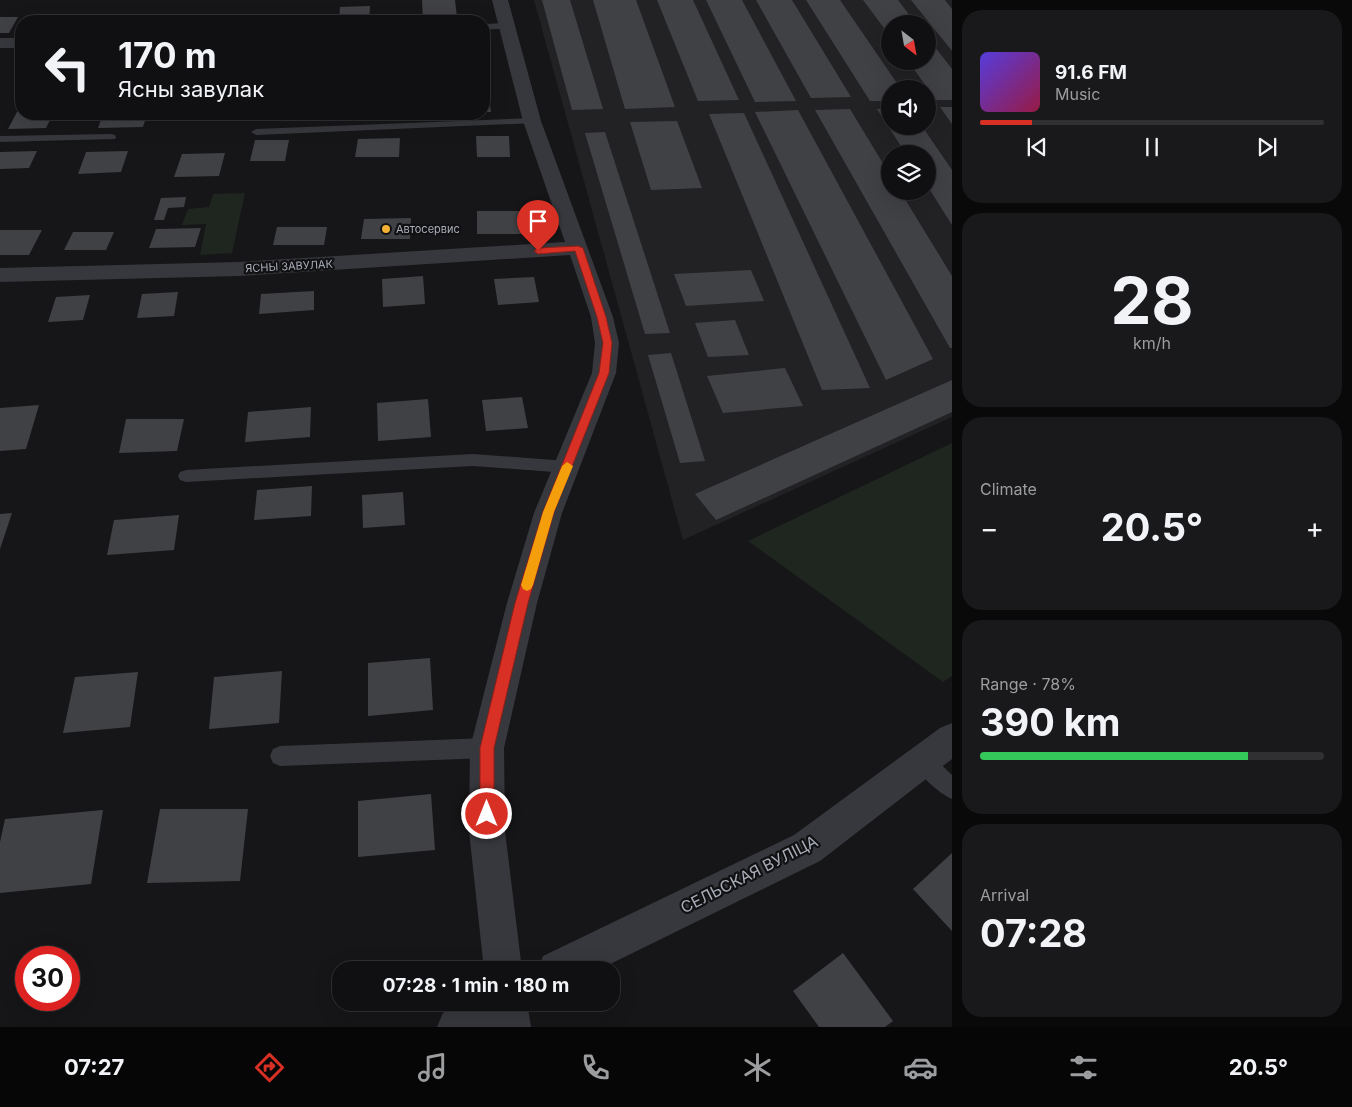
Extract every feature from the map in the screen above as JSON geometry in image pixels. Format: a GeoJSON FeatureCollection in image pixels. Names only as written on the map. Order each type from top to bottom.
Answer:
{"type":"FeatureCollection","features":[{"type":"Feature","properties":{"kind":"street"},"geometry":{"type":"LineString","coordinates":[[500,0],[495,27],[532,121],[578,248],[602,317],[607,343],[604,373],[548,512],[522,603],[487,748],[487,831],[502,961]]}},
{"type":"Feature","properties":{"kind":"street"},"geometry":{"type":"LineString","coordinates":[[0,43],[15,43]]}},
{"type":"Feature","properties":{"kind":"street","name":"ЯСНЫ ЗАВУЛАК"},"geometry":{"type":"LineString","coordinates":[[0,275],[239,269],[578,248]]}},
{"type":"Feature","properties":{"kind":"street","name":"СЕЛЬСКАЯ ВУЛІЦА"},"geometry":{"type":"LineString","coordinates":[[575,961],[807,848],[952,739]]}},
{"type":"Feature","properties":{"kind":"street"},"geometry":{"type":"LineString","coordinates":[[457,1027],[481,1011]]}},
{"type":"Feature","properties":{"kind":"street"},"geometry":{"type":"LineString","coordinates":[[508,1011],[511,1027]]}},
{"type":"Feature","properties":{"kind":"lane"},"geometry":{"type":"LineString","coordinates":[[256,132],[532,121]]}},
{"type":"Feature","properties":{"kind":"lane"},"geometry":{"type":"LineString","coordinates":[[0,139],[111,137]]}},
{"type":"Feature","properties":{"kind":"lane"},"geometry":{"type":"LineString","coordinates":[[186,476],[473,460],[567,467]]}},
{"type":"Feature","properties":{"kind":"lane"},"geometry":{"type":"LineString","coordinates":[[280,756],[487,748]]}},
{"type":"Feature","properties":{"kind":"lane"},"geometry":{"type":"LineString","coordinates":[[924,761],[952,789]]}},
{"type":"Feature","properties":{"kind":"shaded area"},"geometry":{"type":"Polygon","coordinates":[[[534,0],[952,0],[952,417],[683,540],[534,0]]]}},
{"type":"Feature","properties":{"kind":"shaded area"},"geometry":{"type":"Polygon","coordinates":[[[245,193],[232,253],[200,255],[206,224],[182,225],[188,209],[209,207],[213,194],[245,193]]]}},
{"type":"Feature","properties":{"kind":"shaded area"},"geometry":{"type":"Polygon","coordinates":[[[952,443],[952,676],[943,682],[748,541],[952,443]]]}},
{"type":"Feature","properties":{"kind":"building"},"geometry":{"type":"Polygon","coordinates":[[[422,0],[455,0],[457,15],[423,15],[422,0]]]}},
{"type":"Feature","properties":{"kind":"building"},"geometry":{"type":"Polygon","coordinates":[[[542,0],[570,0],[603,109],[572,110],[542,0]]]}},
{"type":"Feature","properties":{"kind":"building"},"geometry":{"type":"Polygon","coordinates":[[[593,0],[636,0],[675,107],[625,109],[593,0]]]}},
{"type":"Feature","properties":{"kind":"building"},"geometry":{"type":"Polygon","coordinates":[[[657,0],[693,0],[739,100],[698,101],[657,0]]]}},
{"type":"Feature","properties":{"kind":"building"},"geometry":{"type":"Polygon","coordinates":[[[706,0],[742,0],[796,101],[755,102],[706,0]]]}},
{"type":"Feature","properties":{"kind":"building"},"geometry":{"type":"Polygon","coordinates":[[[756,0],[792,0],[851,97],[811,98],[756,0]]]}},
{"type":"Feature","properties":{"kind":"building"},"geometry":{"type":"Polygon","coordinates":[[[806,0],[840,0],[881,60],[881,70],[888,70],[895,80],[881,80],[881,101],[870,101],[806,0]]]}},
{"type":"Feature","properties":{"kind":"building"},"geometry":{"type":"Polygon","coordinates":[[[863,0],[898,0],[909,15],[881,15],[881,24],[863,0]]]}},
{"type":"Feature","properties":{"kind":"building"},"geometry":{"type":"Polygon","coordinates":[[[911,0],[945,0],[952,9],[952,51],[936,31],[936,15],[923,15],[911,0]]]}},
{"type":"Feature","properties":{"kind":"building"},"geometry":{"type":"Polygon","coordinates":[[[370,6],[369,15],[339,15],[340,7],[370,6]]]}},
{"type":"Feature","properties":{"kind":"building"},"geometry":{"type":"Polygon","coordinates":[[[69,14],[117,14],[116,15],[69,14]]]}},
{"type":"Feature","properties":{"kind":"building"},"geometry":{"type":"Polygon","coordinates":[[[144,14],[173,14],[173,15],[144,14]]]}},
{"type":"Feature","properties":{"kind":"building"},"geometry":{"type":"Polygon","coordinates":[[[0,17],[15,17],[15,22],[9,33],[0,33],[0,17]]]}},
{"type":"Feature","properties":{"kind":"building"},"geometry":{"type":"Polygon","coordinates":[[[936,48],[952,69],[952,100],[936,100],[936,80],[922,80],[914,70],[936,70],[936,48]]]}},
{"type":"Feature","properties":{"kind":"building"},"geometry":{"type":"Polygon","coordinates":[[[940,107],[952,107],[952,124],[940,107]]]}},
{"type":"Feature","properties":{"kind":"building"},"geometry":{"type":"Polygon","coordinates":[[[850,109],[881,160],[881,200],[906,200],[952,276],[952,348],[950,348],[815,110],[850,109]]]}},
{"type":"Feature","properties":{"kind":"building"},"geometry":{"type":"Polygon","coordinates":[[[798,110],[933,359],[886,380],[755,112],[798,110]]]}},
{"type":"Feature","properties":{"kind":"building"},"geometry":{"type":"Polygon","coordinates":[[[744,113],[870,388],[822,390],[709,114],[744,113]]]}},
{"type":"Feature","properties":{"kind":"building"},"geometry":{"type":"Polygon","coordinates":[[[15,116],[15,120],[50,120],[46,128],[8,129],[15,116]]]}},
{"type":"Feature","properties":{"kind":"building"},"geometry":{"type":"Polygon","coordinates":[[[101,120],[145,120],[143,127],[98,128],[101,120]]]}},
{"type":"Feature","properties":{"kind":"building"},"geometry":{"type":"Polygon","coordinates":[[[677,121],[702,188],[651,190],[630,122],[677,121]]]}},
{"type":"Feature","properties":{"kind":"building"},"geometry":{"type":"Polygon","coordinates":[[[605,132],[670,333],[645,334],[585,133],[605,132]]]}},
{"type":"Feature","properties":{"kind":"building"},"geometry":{"type":"Polygon","coordinates":[[[894,135],[928,135],[935,145],[900,145],[894,135]]]}},
{"type":"Feature","properties":{"kind":"building"},"geometry":{"type":"Polygon","coordinates":[[[476,136],[509,136],[510,157],[477,157],[476,136]]]}},
{"type":"Feature","properties":{"kind":"building"},"geometry":{"type":"Polygon","coordinates":[[[400,138],[399,157],[355,157],[358,139],[400,138]]]}},
{"type":"Feature","properties":{"kind":"building"},"geometry":{"type":"Polygon","coordinates":[[[255,140],[289,140],[285,161],[250,161],[255,140]]]}},
{"type":"Feature","properties":{"kind":"building"},"geometry":{"type":"Polygon","coordinates":[[[936,147],[952,170],[952,225],[936,200],[936,147]]]}},
{"type":"Feature","properties":{"kind":"building"},"geometry":{"type":"Polygon","coordinates":[[[37,151],[29,168],[0,169],[0,152],[37,151]]]}},
{"type":"Feature","properties":{"kind":"building"},"geometry":{"type":"Polygon","coordinates":[[[128,151],[121,172],[78,174],[86,152],[128,151]]]}},
{"type":"Feature","properties":{"kind":"building"},"geometry":{"type":"Polygon","coordinates":[[[225,153],[219,176],[174,177],[182,154],[225,153]]]}},
{"type":"Feature","properties":{"kind":"building"},"geometry":{"type":"Polygon","coordinates":[[[186,197],[184,207],[168,208],[164,220],[154,220],[161,198],[186,197]]]}},
{"type":"Feature","properties":{"kind":"building"},"geometry":{"type":"Polygon","coordinates":[[[477,211],[520,211],[522,234],[477,234],[477,211]]]}},
{"type":"Feature","properties":{"kind":"building","name":"Автосервис"},"geometry":{"type":"Polygon","coordinates":[[[411,218],[410,239],[361,239],[364,219],[411,218]]]}},
{"type":"Feature","properties":{"kind":"building"},"geometry":{"type":"Polygon","coordinates":[[[277,227],[327,227],[324,245],[273,245],[277,227]]]}},
{"type":"Feature","properties":{"kind":"building"},"geometry":{"type":"Polygon","coordinates":[[[201,228],[195,247],[149,248],[156,229],[201,228]]]}},
{"type":"Feature","properties":{"kind":"building"},"geometry":{"type":"Polygon","coordinates":[[[0,230],[42,230],[29,255],[0,255],[0,230]]]}},
{"type":"Feature","properties":{"kind":"building"},"geometry":{"type":"Polygon","coordinates":[[[73,232],[114,232],[106,250],[64,250],[73,232]]]}},
{"type":"Feature","properties":{"kind":"building"},"geometry":{"type":"Polygon","coordinates":[[[751,270],[764,301],[686,306],[674,274],[751,270]]]}},
{"type":"Feature","properties":{"kind":"building"},"geometry":{"type":"Polygon","coordinates":[[[423,276],[425,304],[383,307],[382,279],[423,276]]]}},
{"type":"Feature","properties":{"kind":"building"},"geometry":{"type":"Polygon","coordinates":[[[534,277],[539,302],[498,305],[494,279],[534,277]]]}},
{"type":"Feature","properties":{"kind":"building"},"geometry":{"type":"Polygon","coordinates":[[[314,291],[314,310],[259,314],[261,294],[314,291]]]}},
{"type":"Feature","properties":{"kind":"building"},"geometry":{"type":"Polygon","coordinates":[[[178,292],[174,316],[137,318],[142,294],[178,292]]]}},
{"type":"Feature","properties":{"kind":"building"},"geometry":{"type":"Polygon","coordinates":[[[90,295],[83,320],[48,322],[56,297],[90,295]]]}},
{"type":"Feature","properties":{"kind":"building"},"geometry":{"type":"Polygon","coordinates":[[[735,320],[749,355],[708,357],[695,323],[735,320]]]}},
{"type":"Feature","properties":{"kind":"building"},"geometry":{"type":"Polygon","coordinates":[[[671,353],[705,461],[680,463],[648,355],[671,353]]]}},
{"type":"Feature","properties":{"kind":"building"},"geometry":{"type":"Polygon","coordinates":[[[785,368],[803,406],[723,413],[707,376],[785,368]]]}},
{"type":"Feature","properties":{"kind":"building"},"geometry":{"type":"Polygon","coordinates":[[[952,380],[952,412],[716,520],[695,494],[952,380]]]}},
{"type":"Feature","properties":{"kind":"building"},"geometry":{"type":"Polygon","coordinates":[[[522,397],[528,428],[486,431],[482,400],[522,397]]]}},
{"type":"Feature","properties":{"kind":"building"},"geometry":{"type":"Polygon","coordinates":[[[428,399],[431,437],[378,441],[377,403],[428,399]]]}},
{"type":"Feature","properties":{"kind":"building"},"geometry":{"type":"Polygon","coordinates":[[[39,405],[26,449],[0,451],[0,408],[39,405]]]}},
{"type":"Feature","properties":{"kind":"building"},"geometry":{"type":"Polygon","coordinates":[[[311,407],[310,437],[245,442],[248,412],[311,407]]]}},
{"type":"Feature","properties":{"kind":"building"},"geometry":{"type":"Polygon","coordinates":[[[126,419],[184,419],[177,451],[119,453],[126,419]]]}},
{"type":"Feature","properties":{"kind":"building"},"geometry":{"type":"Polygon","coordinates":[[[312,486],[311,516],[254,520],[257,490],[312,486]]]}},
{"type":"Feature","properties":{"kind":"building"},"geometry":{"type":"Polygon","coordinates":[[[403,492],[405,525],[363,528],[362,495],[403,492]]]}},
{"type":"Feature","properties":{"kind":"building"},"geometry":{"type":"Polygon","coordinates":[[[12,513],[0,549],[0,514],[12,513]]]}},
{"type":"Feature","properties":{"kind":"building"},"geometry":{"type":"Polygon","coordinates":[[[179,515],[174,550],[107,555],[114,520],[179,515]]]}},
{"type":"Feature","properties":{"kind":"building"},"geometry":{"type":"Polygon","coordinates":[[[430,658],[433,710],[368,716],[368,663],[430,658]]]}},
{"type":"Feature","properties":{"kind":"building"},"geometry":{"type":"Polygon","coordinates":[[[282,671],[279,723],[209,729],[214,677],[282,671]]]}},
{"type":"Feature","properties":{"kind":"building"},"geometry":{"type":"Polygon","coordinates":[[[138,672],[130,727],[63,733],[75,677],[138,672]]]}},
{"type":"Feature","properties":{"kind":"building"},"geometry":{"type":"Polygon","coordinates":[[[431,794],[435,850],[358,857],[358,801],[431,794]]]}},
{"type":"Feature","properties":{"kind":"building"},"geometry":{"type":"Polygon","coordinates":[[[160,809],[248,809],[240,881],[147,883],[160,809]]]}},
{"type":"Feature","properties":{"kind":"building"},"geometry":{"type":"Polygon","coordinates":[[[103,810],[91,884],[0,893],[0,842],[5,819],[103,810]]]}},
{"type":"Feature","properties":{"kind":"building"},"geometry":{"type":"Polygon","coordinates":[[[952,853],[952,931],[913,889],[952,853]]]}},
{"type":"Feature","properties":{"kind":"building"},"geometry":{"type":"Polygon","coordinates":[[[843,953],[893,1021],[885,1027],[819,1027],[793,991],[843,953]]]}},
{"type":"Feature","properties":{"kind":"slow traffic"},"geometry":{"type":"LineString","coordinates":[[527,585],[548,512],[567,466]]}},
{"type":"Feature","properties":{"kind":"place","name":"Автосервис"},"geometry":{"type":"Point","coordinates":[386,229]}},
{"type":"Feature","properties":{"kind":"route"},"geometry":{"type":"LineString","coordinates":[[487,814],[487,748],[522,603],[548,512],[604,373],[607,343],[602,317],[578,248],[538,251]]}}]}
